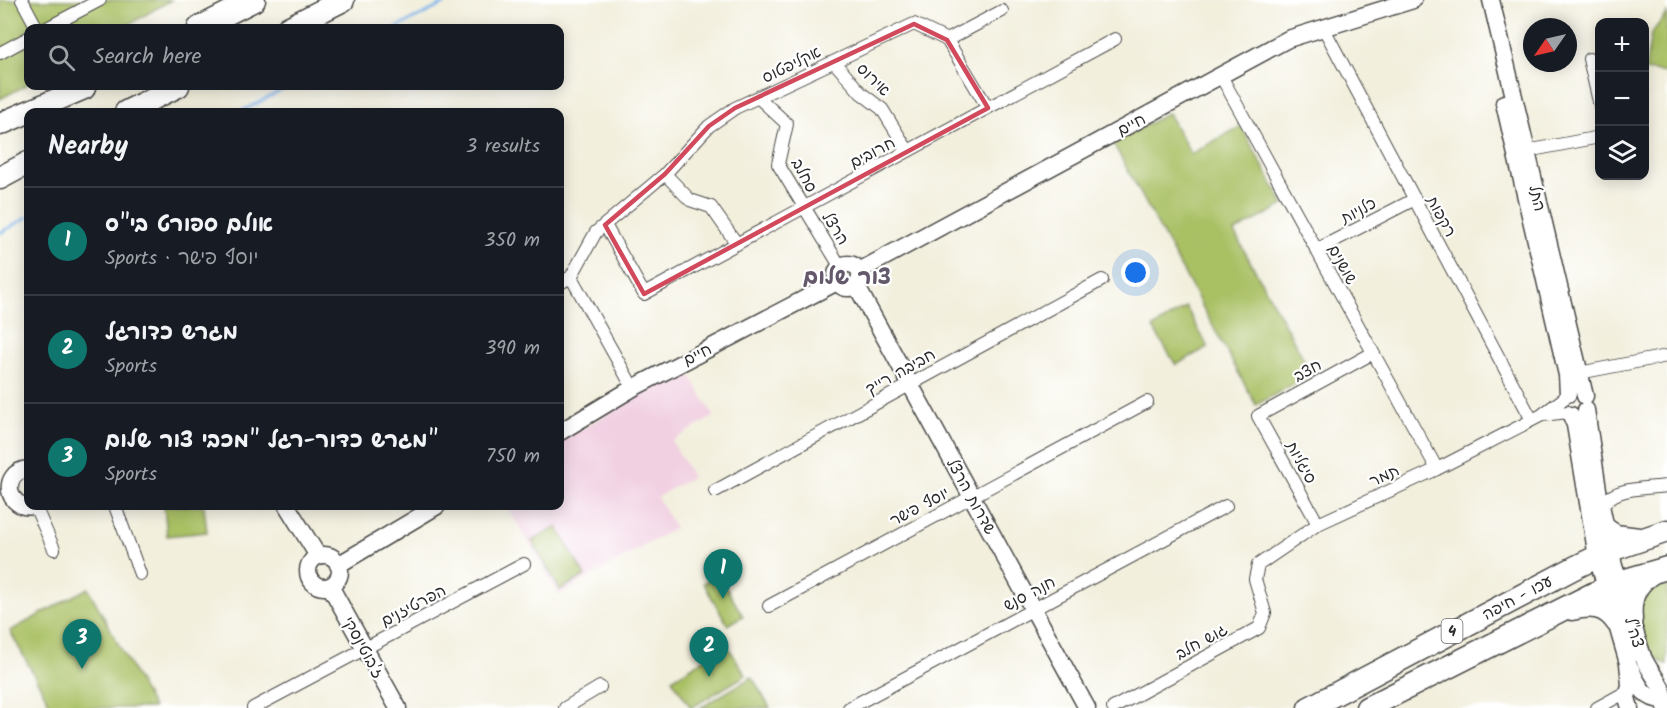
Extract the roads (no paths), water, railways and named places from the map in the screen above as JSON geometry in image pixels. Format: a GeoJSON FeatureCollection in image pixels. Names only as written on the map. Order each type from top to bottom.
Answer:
{"type":"FeatureCollection","features":[{"type":"Feature","properties":{"kind":"highway"},"geometry":{"type":"LineString","coordinates":[[207,24],[254,0]]}},
{"type":"Feature","properties":{"kind":"highway"},"geometry":{"type":"LineString","coordinates":[[296,24],[343,0]]}},
{"type":"Feature","properties":{"kind":"highway"},"geometry":{"type":"LineString","coordinates":[[38,108],[80,90]]}},
{"type":"Feature","properties":{"kind":"highway"},"geometry":{"type":"LineString","coordinates":[[48,108],[81,90]]}},
{"type":"Feature","properties":{"kind":"highway"},"geometry":{"type":"LineString","coordinates":[[134,108],[170,90]]}},
{"type":"Feature","properties":{"kind":"highway"},"geometry":{"type":"LineString","coordinates":[[0,124],[24,114]]}},
{"type":"Feature","properties":{"kind":"highway"},"geometry":{"type":"LineString","coordinates":[[0,135],[24,121]]}},
{"type":"Feature","properties":{"kind":"highway"},"geometry":{"type":"LineString","coordinates":[[0,178],[24,165]]}},
{"type":"Feature","properties":{"kind":"highway"},"geometry":{"type":"LineString","coordinates":[[1604,537],[1611,534],[1622,538],[1640,539],[1667,531]]}},
{"type":"Feature","properties":{"kind":"highway","name":"עכו - חיפה"},"geometry":{"type":"LineString","coordinates":[[1309,708],[1604,537]]}},
{"type":"Feature","properties":{"kind":"highway"},"geometry":{"type":"LineString","coordinates":[[1550,615],[1582,606],[1591,606],[1624,620],[1635,590],[1643,579],[1660,570]]}},
{"type":"Feature","properties":{"kind":"highway","name":"עכו - חיפה"},"geometry":{"type":"LineString","coordinates":[[1367,708],[1613,585],[1660,570]]}},
{"type":"Feature","properties":{"kind":"street"},"geometry":{"type":"LineString","coordinates":[[22,0],[35,24]]}},
{"type":"Feature","properties":{"kind":"street"},"geometry":{"type":"LineString","coordinates":[[55,24],[100,0]]}},
{"type":"Feature","properties":{"kind":"street","name":"חיים"},"geometry":{"type":"LineString","coordinates":[[857,278],[1288,39],[1413,0]]}},
{"type":"Feature","properties":{"kind":"street","name":"התל"},"geometry":{"type":"LineString","coordinates":[[1479,0],[1574,404],[1596,477],[1604,537]]}},
{"type":"Feature","properties":{"kind":"street","name":"התל"},"geometry":{"type":"LineString","coordinates":[[1491,0],[1579,373],[1574,404],[1575,425],[1604,537]]}},
{"type":"Feature","properties":{"kind":"street"},"geometry":{"type":"LineString","coordinates":[[988,108],[947,40],[1002,11]]}},
{"type":"Feature","properties":{"kind":"street","name":"אקליפטוס"},"geometry":{"type":"LineString","coordinates":[[633,388],[565,280],[578,267],[589,241],[596,232],[665,174],[709,126],[735,108],[914,24],[947,40]]}},
{"type":"Feature","properties":{"kind":"street","name":"רקפות"},"geometry":{"type":"LineString","coordinates":[[1323,27],[1415,199],[1537,418]]}},
{"type":"Feature","properties":{"kind":"street","name":"חרובים"},"geometry":{"type":"LineString","coordinates":[[605,225],[644,294],[1115,39]]}},
{"type":"Feature","properties":{"kind":"street"},"geometry":{"type":"LineString","coordinates":[[0,53],[24,40]]}},
{"type":"Feature","properties":{"kind":"street"},"geometry":{"type":"LineString","coordinates":[[1589,59],[1595,87]]}},
{"type":"Feature","properties":{"kind":"street","name":"אירוס"},"geometry":{"type":"LineString","coordinates":[[834,62],[861,93],[882,109],[908,151]]}},
{"type":"Feature","properties":{"kind":"street","name":"שושנים"},"geometry":{"type":"LineString","coordinates":[[1221,76],[1437,469]]}},
{"type":"Feature","properties":{"kind":"street","name":"סחלב"},"geometry":{"type":"LineString","coordinates":[[759,98],[787,124],[778,164],[804,208]]}},
{"type":"Feature","properties":{"kind":"street"},"geometry":{"type":"LineString","coordinates":[[1512,138],[1517,146],[1527,151],[1595,138]]}},
{"type":"Feature","properties":{"kind":"street"},"geometry":{"type":"LineString","coordinates":[[665,174],[690,200],[711,207],[737,244]]}},
{"type":"Feature","properties":{"kind":"street","name":"כלניות"},"geometry":{"type":"LineString","coordinates":[[1316,250],[1415,199]]}},
{"type":"Feature","properties":{"kind":"street","name":"הרצל"},"geometry":{"type":"LineString","coordinates":[[804,208],[838,274]]}},
{"type":"Feature","properties":{"kind":"street"},"geometry":{"type":"LineString","coordinates":[[838,274],[844,264],[853,265],[857,278]]}},
{"type":"Feature","properties":{"kind":"street","name":"חיים"},"geometry":{"type":"LineString","coordinates":[[564,430],[633,388],[838,274]]}},
{"type":"Feature","properties":{"kind":"street","name":"שדרות הרצל"},"geometry":{"type":"LineString","coordinates":[[857,278],[910,384],[1088,708]]}},
{"type":"Feature","properties":{"kind":"street","name":"חביבה רייך"},"geometry":{"type":"LineString","coordinates":[[715,491],[1102,280]]}},
{"type":"Feature","properties":{"kind":"street","name":"חצב"},"geometry":{"type":"LineString","coordinates":[[1258,416],[1373,353]]}},
{"type":"Feature","properties":{"kind":"street"},"geometry":{"type":"LineString","coordinates":[[1579,373],[1667,356]]}},
{"type":"Feature","properties":{"kind":"street","name":"יוסף פישר"},"geometry":{"type":"LineString","coordinates":[[770,606],[1147,402]]}},
{"type":"Feature","properties":{"kind":"street","name":"תמר"},"geometry":{"type":"LineString","coordinates":[[1255,579],[1258,565],[1318,524],[1437,469],[1537,418],[1574,404]]}},
{"type":"Feature","properties":{"kind":"street","name":"סיגליות"},"geometry":{"type":"LineString","coordinates":[[1258,416],[1318,524]]}},
{"type":"Feature","properties":{"kind":"street"},"geometry":{"type":"LineString","coordinates":[[14,475],[9,486],[8,504],[24,506]]}},
{"type":"Feature","properties":{"kind":"street"},"geometry":{"type":"LineString","coordinates":[[1596,477],[1619,492]]}},
{"type":"Feature","properties":{"kind":"street"},"geometry":{"type":"LineString","coordinates":[[1604,537],[1603,503],[1608,497],[1619,492],[1667,486]]}},
{"type":"Feature","properties":{"kind":"street","name":"חנה סנש"},"geometry":{"type":"LineString","coordinates":[[849,708],[1226,506]]}},
{"type":"Feature","properties":{"kind":"street"},"geometry":{"type":"LineString","coordinates":[[37,510],[54,549]]}},
{"type":"Feature","properties":{"kind":"street"},"geometry":{"type":"LineString","coordinates":[[116,510],[140,574]]}},
{"type":"Feature","properties":{"kind":"street"},"geometry":{"type":"LineString","coordinates":[[289,510],[318,556]]}},
{"type":"Feature","properties":{"kind":"street"},"geometry":{"type":"LineString","coordinates":[[338,565],[430,510]]}},
{"type":"Feature","properties":{"kind":"street","name":"צה\"ל"},"geometry":{"type":"LineString","coordinates":[[1604,537],[1613,585],[1624,620],[1649,670],[1663,683],[1667,700],[1666,708]]}},
{"type":"Feature","properties":{"kind":"street"},"geometry":{"type":"LineString","coordinates":[[318,556],[330,556],[338,565],[338,577],[330,586],[319,586],[310,579],[308,574],[310,563],[318,556]]}},
{"type":"Feature","properties":{"kind":"street","name":"הפרטיזנים"},"geometry":{"type":"LineString","coordinates":[[253,708],[524,564]]}},
{"type":"Feature","properties":{"kind":"street","name":"גוש חלב"},"geometry":{"type":"LineString","coordinates":[[1113,708],[1259,628],[1265,613],[1255,579]]}},
{"type":"Feature","properties":{"kind":"street","name":"ז'בוטינסקי"},"geometry":{"type":"LineString","coordinates":[[330,586],[398,708]]}},
{"type":"Feature","properties":{"kind":"street","name":"צה\"ל"},"geometry":{"type":"LineString","coordinates":[[1624,620],[1630,671],[1626,698],[1630,708]]}},
{"type":"Feature","properties":{"kind":"street"},"geometry":{"type":"LineString","coordinates":[[1627,657],[1648,703]]}},
{"type":"Feature","properties":{"kind":"street"},"geometry":{"type":"LineString","coordinates":[[1648,703],[1651,692],[1663,683]]}},
{"type":"Feature","properties":{"kind":"street"},"geometry":{"type":"LineString","coordinates":[[565,708],[600,687]]}},
{"type":"Feature","properties":{"kind":"street"},"geometry":{"type":"LineString","coordinates":[[1597,708],[1628,691]]}},
{"type":"Feature","properties":{"kind":"street"},"geometry":{"type":"LineString","coordinates":[[1648,703],[1667,700]]}},
{"type":"Feature","properties":{"kind":"street"},"geometry":{"type":"LineString","coordinates":[[1604,708],[1618,708]]}},
{"type":"Feature","properties":{"kind":"waterway"},"geometry":{"type":"LineString","coordinates":[[404,24],[452,0]]}},
{"type":"Feature","properties":{"kind":"waterway"},"geometry":{"type":"LineString","coordinates":[[248,108],[282,90]]}},
{"type":"Feature","properties":{"kind":"waterway"},"geometry":{"type":"LineString","coordinates":[[0,233],[24,219]]}},
{"type":"Feature","properties":{"kind":"place","name":"אולם ספורט בי\"ס"},"geometry":{"type":"Point","coordinates":[723,599]}},
{"type":"Feature","properties":{"kind":"place","name":"מגרש כדור-רגל \"מכבי צור שלום\""},"geometry":{"type":"Point","coordinates":[82,669]}},
{"type":"Feature","properties":{"kind":"place","name":"מגרש כדורגל"},"geometry":{"type":"Point","coordinates":[709,677]}},
{"type":"Feature","properties":{"kind":"district","name":"צור שלום"},"geometry":{"type":"Point","coordinates":[847,276]}}]}
